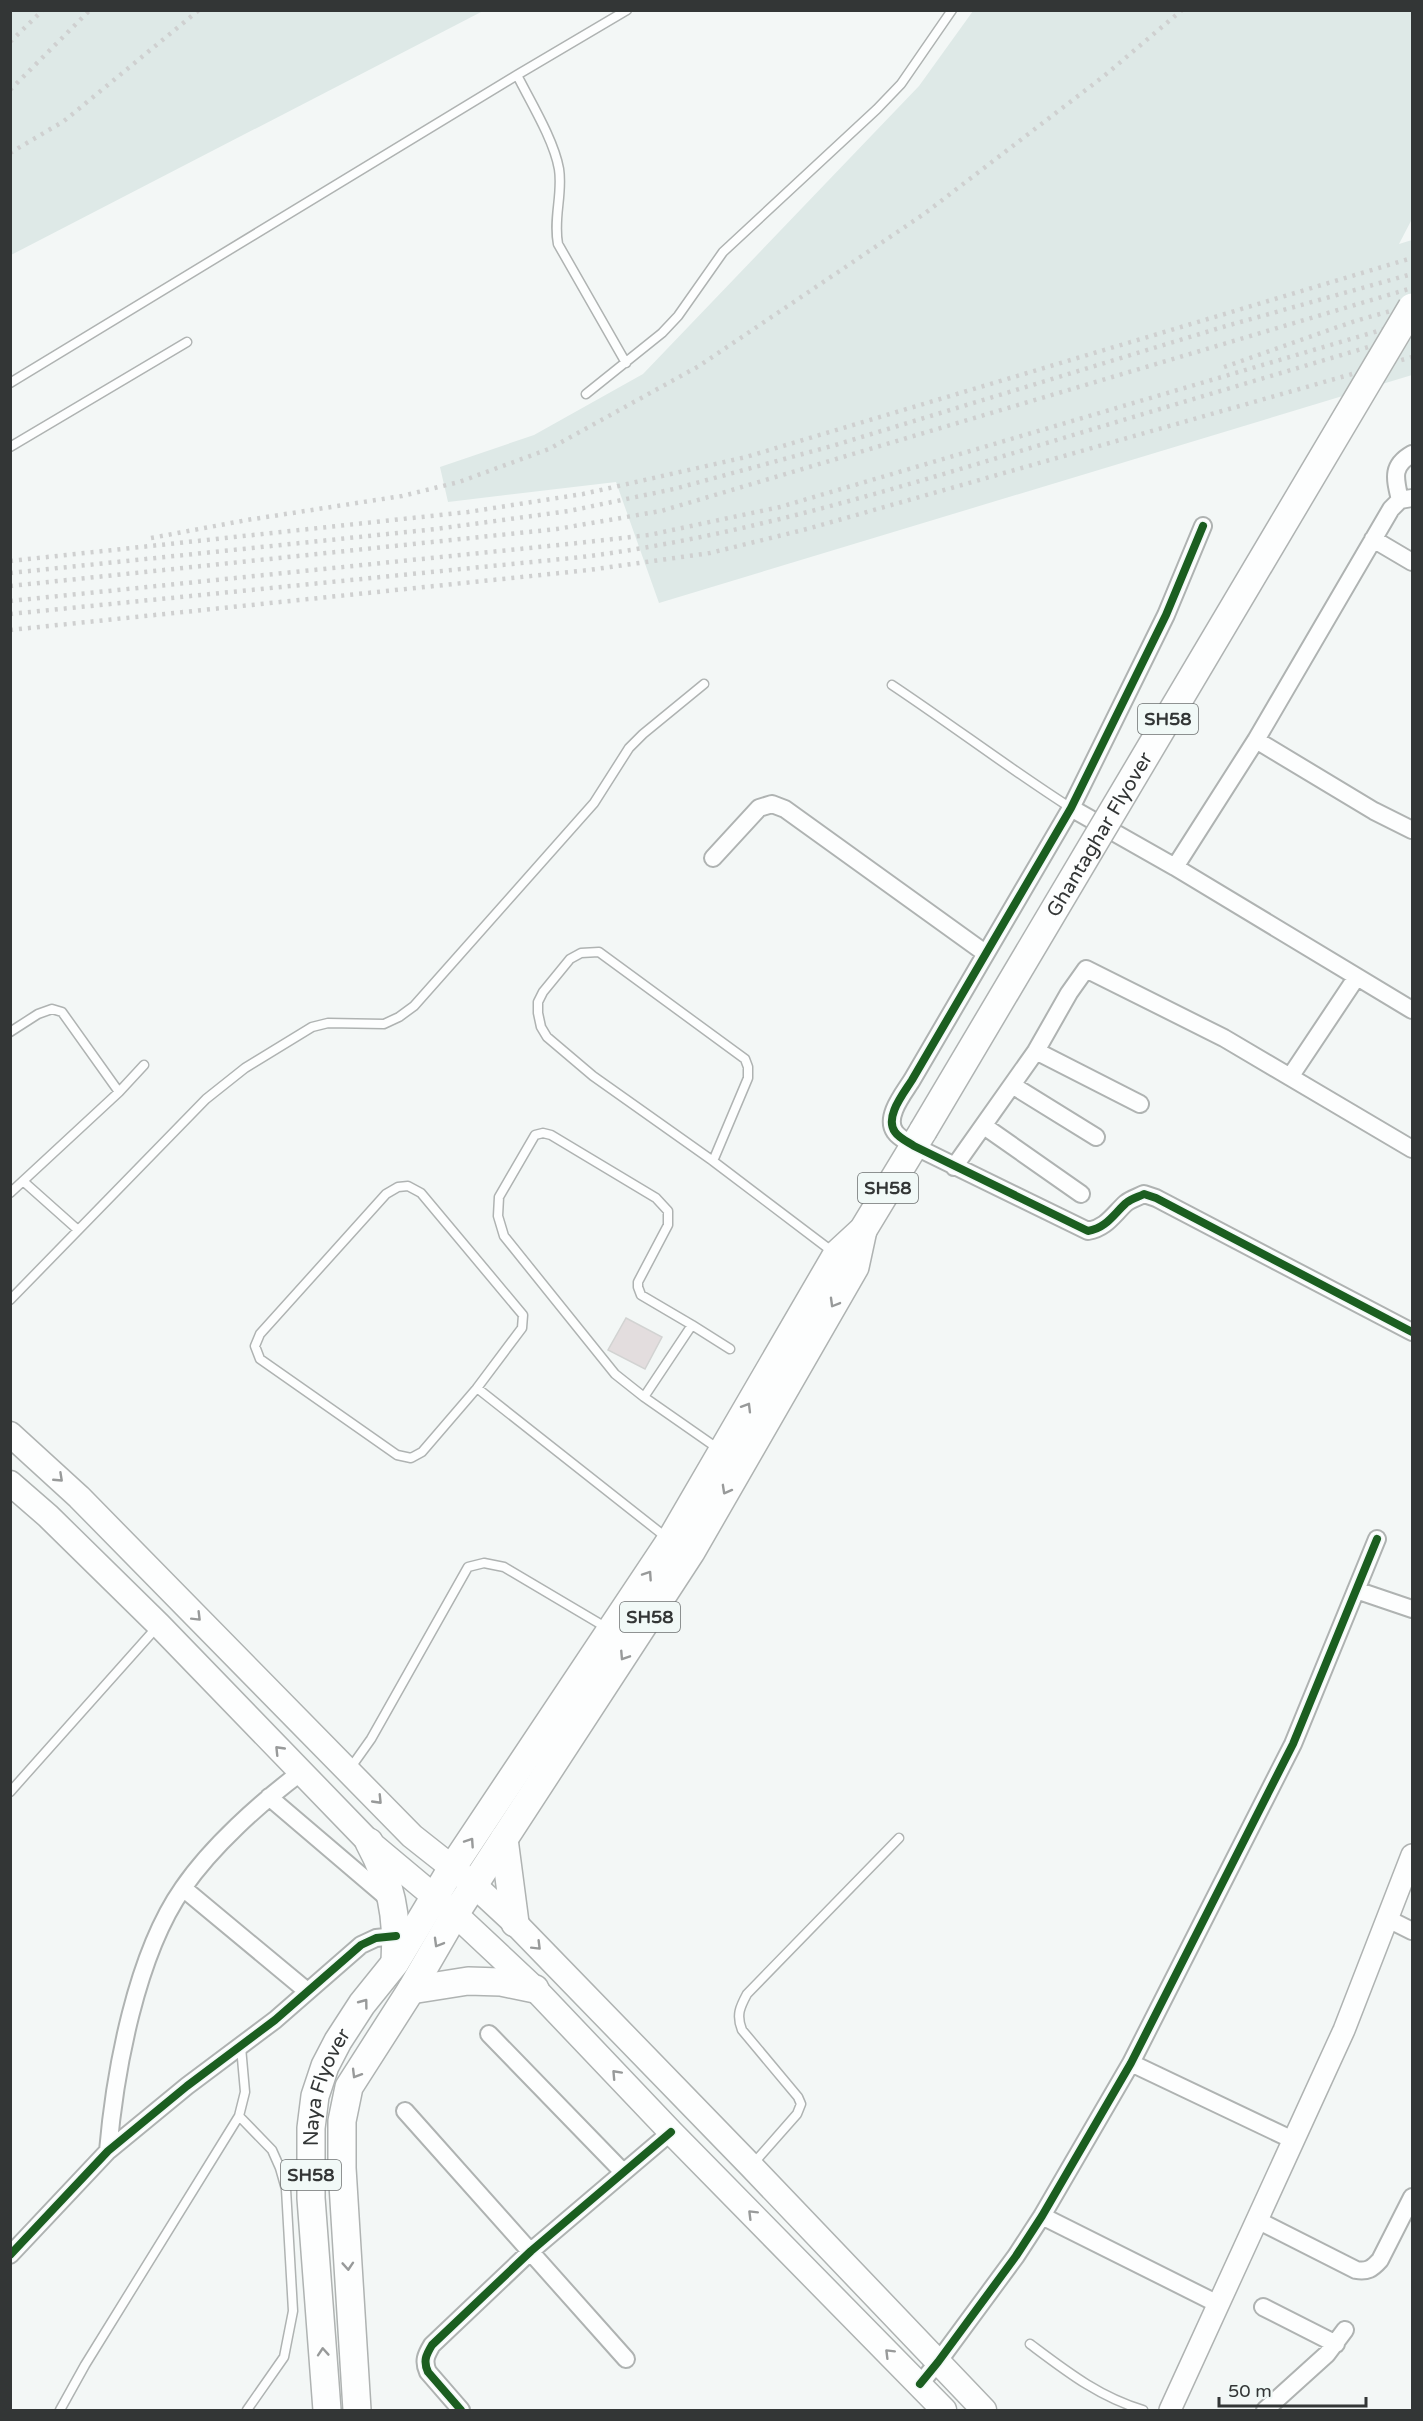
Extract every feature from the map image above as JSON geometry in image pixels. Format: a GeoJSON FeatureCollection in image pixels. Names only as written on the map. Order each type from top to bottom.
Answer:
{"type":"FeatureCollection","features":[{"type":"Feature","properties":{"kind":"main road","name":"Ghantaghar Flyover"},"geometry":{"type":"LineString","coordinates":[[918,1138],[1413,307]]}},
{"type":"Feature","properties":{"kind":"main road","name":"SH58"},"geometry":{"type":"LineString","coordinates":[[411,1990],[445,1905],[452,1868],[670,1541],[731,1457],[918,1138]]}},
{"type":"Feature","properties":{"kind":"main road"},"geometry":{"type":"LineString","coordinates":[[10,1434],[79,1497],[412,1836],[474,1884],[515,1923],[984,2410]]}},
{"type":"Feature","properties":{"kind":"main road","name":"SH58"},"geometry":{"type":"LineString","coordinates":[[395,1963],[445,1905],[474,1884],[504,1839],[691,1552],[731,1457]]}},
{"type":"Feature","properties":{"kind":"main road"},"geometry":{"type":"LineString","coordinates":[[10,1483],[48,1516],[159,1624],[300,1773],[369,1842],[445,1905],[535,1989],[671,2132],[944,2410]]}},
{"type":"Feature","properties":{"kind":"main road"},"geometry":{"type":"LineString","coordinates":[[504,1839],[515,1923]]}},
{"type":"Feature","properties":{"kind":"main road"},"geometry":{"type":"LineString","coordinates":[[369,1842],[384,1870],[394,1903],[395,1963]]}},
{"type":"Feature","properties":{"kind":"main road","name":"Naya Flyover"},"geometry":{"type":"LineString","coordinates":[[327,2410],[311,2198],[311,2128],[315,2096],[325,2066],[338,2041],[362,2004],[395,1963]]}},
{"type":"Feature","properties":{"kind":"main road"},"geometry":{"type":"LineString","coordinates":[[411,1990],[468,1981],[501,1983],[535,1989]]}},
{"type":"Feature","properties":{"kind":"main road","name":"Naya Flyover"},"geometry":{"type":"LineString","coordinates":[[357,2410],[342,2168],[342,2121],[349,2087],[411,1990]]}},
{"type":"Feature","properties":{"kind":"street"},"geometry":{"type":"LineString","coordinates":[[1175,867],[1256,740],[1391,508],[1406,499],[1395,478],[1398,466],[1413,454]]}},
{"type":"Feature","properties":{"kind":"street"},"geometry":{"type":"LineString","coordinates":[[1203,526],[1166,615],[1071,808],[894,1112],[891,1125],[896,1134],[918,1138],[954,1167],[1088,1231],[1098,1229],[1109,1222],[1128,1202],[1143,1194],[1156,1198],[1413,1332]]}},
{"type":"Feature","properties":{"kind":"street"},"geometry":{"type":"LineString","coordinates":[[1372,539],[1413,562]]}},
{"type":"Feature","properties":{"kind":"street"},"geometry":{"type":"LineString","coordinates":[[1256,740],[1374,811],[1413,830]]}},
{"type":"Feature","properties":{"kind":"street"},"geometry":{"type":"LineString","coordinates":[[713,858],[759,808],[772,804],[785,809],[985,953]]}},
{"type":"Feature","properties":{"kind":"street"},"geometry":{"type":"LineString","coordinates":[[1071,808],[1175,867],[1356,978],[1413,1010]]}},
{"type":"Feature","properties":{"kind":"street"},"geometry":{"type":"LineString","coordinates":[[954,1167],[1036,1051],[1069,993],[1086,969],[1224,1038],[1413,1149]]}},
{"type":"Feature","properties":{"kind":"street"},"geometry":{"type":"LineString","coordinates":[[1290,1077],[1356,978]]}},
{"type":"Feature","properties":{"kind":"street"},"geometry":{"type":"LineString","coordinates":[[1036,1051],[1140,1104]]}},
{"type":"Feature","properties":{"kind":"street"},"geometry":{"type":"LineString","coordinates":[[1012,1085],[1096,1137]]}},
{"type":"Feature","properties":{"kind":"street"},"geometry":{"type":"LineString","coordinates":[[984,1126],[1081,1194]]}},
{"type":"Feature","properties":{"kind":"street"},"geometry":{"type":"LineString","coordinates":[[920,2384],[1010,2265],[1042,2216],[1131,2063],[1293,1744],[1377,1539]]}},
{"type":"Feature","properties":{"kind":"street"},"geometry":{"type":"LineString","coordinates":[[1356,1590],[1413,1609]]}},
{"type":"Feature","properties":{"kind":"street"},"geometry":{"type":"LineString","coordinates":[[108,2151],[112,2104],[133,2005],[169,1911],[183,1888],[205,1860],[269,1797],[300,1773]]}},
{"type":"Feature","properties":{"kind":"street"},"geometry":{"type":"LineString","coordinates":[[269,1797],[394,1903]]}},
{"type":"Feature","properties":{"kind":"street"},"geometry":{"type":"LineString","coordinates":[[1170,2410],[1344,2031],[1413,1856]]}},
{"type":"Feature","properties":{"kind":"street"},"geometry":{"type":"LineString","coordinates":[[183,1888],[307,1991]]}},
{"type":"Feature","properties":{"kind":"street"},"geometry":{"type":"LineString","coordinates":[[1388,1919],[1413,1931]]}},
{"type":"Feature","properties":{"kind":"street"},"geometry":{"type":"LineString","coordinates":[[10,2255],[108,2151],[187,2086],[275,2020],[361,1945],[376,1938],[396,1936]]}},
{"type":"Feature","properties":{"kind":"street"},"geometry":{"type":"LineString","coordinates":[[489,2034],[623,2172]]}},
{"type":"Feature","properties":{"kind":"street"},"geometry":{"type":"LineString","coordinates":[[1131,2063],[1293,2140]]}},
{"type":"Feature","properties":{"kind":"street"},"geometry":{"type":"LineString","coordinates":[[405,2111],[626,2359]]}},
{"type":"Feature","properties":{"kind":"street"},"geometry":{"type":"LineString","coordinates":[[461,2410],[428,2372],[425,2364],[426,2355],[432,2345],[531,2251],[671,2132]]}},
{"type":"Feature","properties":{"kind":"street"},"geometry":{"type":"LineString","coordinates":[[1257,2220],[1356,2270],[1365,2271],[1373,2268],[1380,2260],[1413,2197]]}},
{"type":"Feature","properties":{"kind":"street"},"geometry":{"type":"LineString","coordinates":[[1042,2216],[1218,2304]]}},
{"type":"Feature","properties":{"kind":"street"},"geometry":{"type":"LineString","coordinates":[[1263,2307],[1341,2337],[1265,2410]]}},
{"type":"Feature","properties":{"kind":"lane"},"geometry":{"type":"LineString","coordinates":[[10,383],[627,10]]}},
{"type":"Feature","properties":{"kind":"lane"},"geometry":{"type":"LineString","coordinates":[[586,394],[662,333],[678,316],[723,252],[860,126],[901,84],[952,10]]}},
{"type":"Feature","properties":{"kind":"lane"},"geometry":{"type":"LineString","coordinates":[[517,75],[556,155],[560,183],[555,230],[558,244],[626,363]]}},
{"type":"Feature","properties":{"kind":"lane"},"geometry":{"type":"LineString","coordinates":[[10,447],[187,342]]}},
{"type":"Feature","properties":{"kind":"lane"},"geometry":{"type":"LineString","coordinates":[[10,1300],[206,1099],[245,1068],[312,1027],[328,1023],[384,1024],[414,1006],[594,803],[629,748],[704,684]]}},
{"type":"Feature","properties":{"kind":"lane"},"geometry":{"type":"LineString","coordinates":[[892,685],[967,735],[1019,775],[1071,808]]}},
{"type":"Feature","properties":{"kind":"lane"},"geometry":{"type":"LineString","coordinates":[[712,1161],[747,1078],[748,1067],[745,1059],[599,952],[581,953],[570,959],[543,992],[538,1002],[541,1027],[547,1037],[593,1076],[846,1261]]}},
{"type":"Feature","properties":{"kind":"lane"},"geometry":{"type":"LineString","coordinates":[[10,1032],[38,1014],[52,1009],[62,1012],[119,1092]]}},
{"type":"Feature","properties":{"kind":"lane"},"geometry":{"type":"LineString","coordinates":[[10,1192],[119,1092],[144,1065]]}},
{"type":"Feature","properties":{"kind":"lane"},"geometry":{"type":"LineString","coordinates":[[730,1348],[641,1295],[638,1282],[668,1226],[668,1211],[656,1198],[551,1135],[543,1133],[535,1135],[499,1197],[498,1216],[504,1236],[615,1374],[644,1397],[731,1457]]}},
{"type":"Feature","properties":{"kind":"lane"},"geometry":{"type":"LineString","coordinates":[[22,1181],[78,1230]]}},
{"type":"Feature","properties":{"kind":"lane"},"geometry":{"type":"LineString","coordinates":[[408,1186],[421,1193],[523,1315],[522,1328],[477,1388],[422,1452],[411,1458],[397,1455],[260,1359],[255,1346],[260,1334],[386,1194],[398,1187],[408,1186]]}},
{"type":"Feature","properties":{"kind":"lane"},"geometry":{"type":"LineString","coordinates":[[644,1397],[692,1325]]}},
{"type":"Feature","properties":{"kind":"lane"},"geometry":{"type":"LineString","coordinates":[[477,1388],[670,1541]]}},
{"type":"Feature","properties":{"kind":"lane"},"geometry":{"type":"LineString","coordinates":[[349,1770],[371,1739],[468,1567],[484,1563],[504,1567],[611,1630]]}},
{"type":"Feature","properties":{"kind":"lane"},"geometry":{"type":"LineString","coordinates":[[10,1792],[159,1624]]}},
{"type":"Feature","properties":{"kind":"lane"},"geometry":{"type":"LineString","coordinates":[[751,2166],[797,2114],[801,2104],[798,2097],[742,2030],[738,2018],[740,2006],[747,1994],[899,1838]]}},
{"type":"Feature","properties":{"kind":"lane"},"geometry":{"type":"LineString","coordinates":[[60,2410],[85,2365],[239,2116],[245,2092],[241,2047]]}},
{"type":"Feature","properties":{"kind":"lane"},"geometry":{"type":"LineString","coordinates":[[239,2116],[272,2150],[286,2189],[293,2311],[284,2357],[247,2410]]}},
{"type":"Feature","properties":{"kind":"lane"},"geometry":{"type":"LineString","coordinates":[[1030,2344],[1084,2385],[1119,2402],[1143,2410]]}},
{"type":"Feature","properties":{"kind":"shaded area"},"geometry":{"type":"Polygon","coordinates":[[[11,10],[483,10],[483,11],[11,255],[11,10]]]}},
{"type":"Feature","properties":{"kind":"shaded area"},"geometry":{"type":"Polygon","coordinates":[[[973,11],[1412,11],[1412,219],[1399,244],[1412,240],[1412,375],[659,603],[616,482],[448,502],[440,467],[534,435],[643,374],[919,86],[973,11]]]}},
{"type":"Feature","properties":{"kind":"building"},"geometry":{"type":"Polygon","coordinates":[[[626,1318],[662,1337],[645,1369],[608,1350],[626,1318]]]}},
{"type":"Feature","properties":{"kind":"railway"},"geometry":{"type":"LineString","coordinates":[[10,42],[43,10]]}},
{"type":"Feature","properties":{"kind":"railway"},"geometry":{"type":"LineString","coordinates":[[10,90],[90,10]]}},
{"type":"Feature","properties":{"kind":"railway"},"geometry":{"type":"LineString","coordinates":[[10,153],[64,121],[199,10]]}},
{"type":"Feature","properties":{"kind":"railway"},"geometry":{"type":"LineString","coordinates":[[151,538],[247,520],[402,496],[459,482],[549,449],[699,366],[924,214],[1104,76],[1182,10]]}},
{"type":"Feature","properties":{"kind":"railway"},"geometry":{"type":"LineString","coordinates":[[10,561],[468,512],[583,494],[746,457],[1412,258]]}},
{"type":"Feature","properties":{"kind":"railway"},"geometry":{"type":"LineString","coordinates":[[10,573],[436,529],[569,511],[674,489],[832,446],[1226,326],[1412,274]]}},
{"type":"Feature","properties":{"kind":"railway"},"geometry":{"type":"LineString","coordinates":[[10,586],[557,529],[661,511],[1412,288]]}},
{"type":"Feature","properties":{"kind":"railway"},"geometry":{"type":"LineString","coordinates":[[1224,367],[1355,321],[1412,305]]}},
{"type":"Feature","properties":{"kind":"railway"},"geometry":{"type":"LineString","coordinates":[[10,601],[649,535],[780,507],[1412,321]]}},
{"type":"Feature","properties":{"kind":"railway"},"geometry":{"type":"LineString","coordinates":[[10,614],[582,557],[693,539],[802,514],[910,484],[1412,334]]}},
{"type":"Feature","properties":{"kind":"railway"},"geometry":{"type":"LineString","coordinates":[[10,630],[589,570],[710,553],[807,529],[1412,357]]}},
{"type":"Feature","properties":{"kind":"cycle path"},"geometry":{"type":"LineString","coordinates":[[1203,526],[1166,615],[1071,808],[900,1098],[893,1112],[892,1126],[899,1136],[914,1146],[1088,1231],[1105,1224],[1132,1199],[1144,1194],[1156,1198],[1412,1332]]}},
{"type":"Feature","properties":{"kind":"cycle path"},"geometry":{"type":"LineString","coordinates":[[920,2384],[1016,2256],[1042,2216],[1131,2063],[1293,1744],[1377,1539]]}},
{"type":"Feature","properties":{"kind":"cycle path"},"geometry":{"type":"LineString","coordinates":[[10,2255],[108,2151],[187,2086],[275,2020],[361,1945],[376,1938],[396,1936]]}},
{"type":"Feature","properties":{"kind":"cycle path"},"geometry":{"type":"LineString","coordinates":[[461,2410],[428,2372],[426,2358],[432,2345],[531,2251],[671,2132]]}}]}
